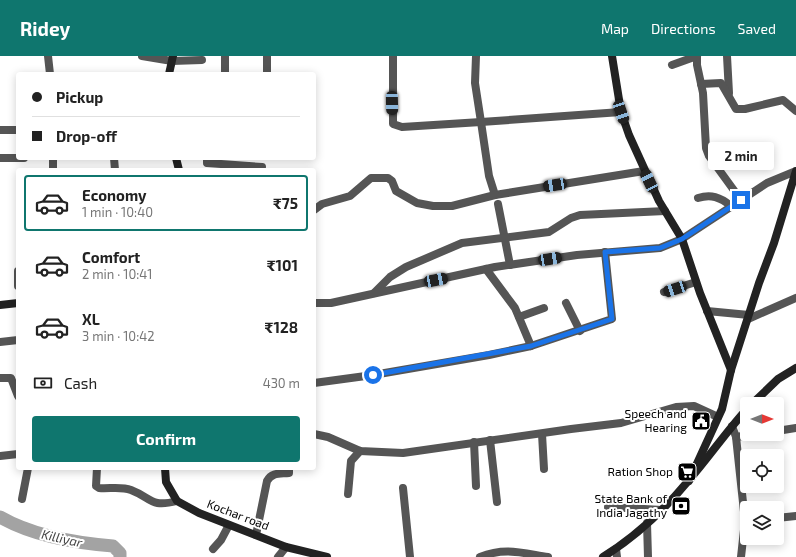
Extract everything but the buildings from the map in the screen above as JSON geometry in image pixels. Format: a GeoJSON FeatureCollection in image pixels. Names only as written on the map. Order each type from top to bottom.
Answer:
{"type":"FeatureCollection","features":[{"type":"Feature","properties":{"kind":"street"},"geometry":{"type":"LineString","coordinates":[[48,56],[50,72]]}},
{"type":"Feature","properties":{"kind":"street"},"geometry":{"type":"LineString","coordinates":[[142,56],[202,60]]}},
{"type":"Feature","properties":{"kind":"street"},"geometry":{"type":"LineString","coordinates":[[225,56],[226,72]]}},
{"type":"Feature","properties":{"kind":"street"},"geometry":{"type":"LineString","coordinates":[[267,56],[267,72]]}},
{"type":"Feature","properties":{"kind":"street"},"geometry":{"type":"LineString","coordinates":[[393,56],[393,124],[402,127],[621,112]]}},
{"type":"Feature","properties":{"kind":"street"},"geometry":{"type":"LineString","coordinates":[[476,56],[476,83],[481,122],[489,176],[495,195]]}},
{"type":"Feature","properties":{"kind":"street"},"geometry":{"type":"LineString","coordinates":[[612,56],[621,112],[644,171],[682,239],[696,282],[731,370]]}},
{"type":"Feature","properties":{"kind":"street"},"geometry":{"type":"LineString","coordinates":[[672,65],[697,56],[706,118],[706,148],[709,156],[741,200]]}},
{"type":"Feature","properties":{"kind":"street"},"geometry":{"type":"LineString","coordinates":[[726,56],[730,97]]}},
{"type":"Feature","properties":{"kind":"street"},"geometry":{"type":"LineString","coordinates":[[169,72],[172,59]]}},
{"type":"Feature","properties":{"kind":"street"},"geometry":{"type":"LineString","coordinates":[[701,84],[721,83],[736,109],[745,109],[783,100],[796,111]]}},
{"type":"Feature","properties":{"kind":"street"},"geometry":{"type":"LineString","coordinates":[[0,130],[16,130]]}},
{"type":"Feature","properties":{"kind":"street"},"geometry":{"type":"LineString","coordinates":[[0,158],[16,158]]}},
{"type":"Feature","properties":{"kind":"street"},"geometry":{"type":"LineString","coordinates":[[207,160],[207,163],[262,168]]}},
{"type":"Feature","properties":{"kind":"street"},"geometry":{"type":"LineString","coordinates":[[316,208],[322,204],[350,196],[371,178],[388,178],[392,181],[396,192],[428,206],[452,206],[495,195],[644,171]]}},
{"type":"Feature","properties":{"kind":"street"},"geometry":{"type":"LineString","coordinates":[[316,303],[331,303],[510,265],[605,252],[660,248],[682,239],[767,182],[796,171]]}},
{"type":"Feature","properties":{"kind":"street"},"geometry":{"type":"LineString","coordinates":[[689,481],[722,409],[731,370],[774,243],[796,171]]}},
{"type":"Feature","properties":{"kind":"street"},"geometry":{"type":"LineString","coordinates":[[698,198],[707,196],[717,197],[724,199],[731,206]]}},
{"type":"Feature","properties":{"kind":"street"},"geometry":{"type":"LineString","coordinates":[[498,204],[510,265]]}},
{"type":"Feature","properties":{"kind":"street"},"geometry":{"type":"LineString","coordinates":[[374,293],[390,277],[406,267],[462,243],[550,232],[571,218],[580,215],[665,211]]}},
{"type":"Feature","properties":{"kind":"street"},"geometry":{"type":"LineString","coordinates":[[316,382],[373,375],[531,346],[580,331],[612,319],[605,252]]}},
{"type":"Feature","properties":{"kind":"street"},"geometry":{"type":"LineString","coordinates":[[486,269],[509,298],[531,346]]}},
{"type":"Feature","properties":{"kind":"street"},"geometry":{"type":"LineString","coordinates":[[664,292],[696,282]]}},
{"type":"Feature","properties":{"kind":"street"},"geometry":{"type":"LineString","coordinates":[[707,311],[748,317],[796,298]]}},
{"type":"Feature","properties":{"kind":"street"},"geometry":{"type":"LineString","coordinates":[[0,305],[16,302]]}},
{"type":"Feature","properties":{"kind":"street"},"geometry":{"type":"LineString","coordinates":[[566,303],[580,331]]}},
{"type":"Feature","properties":{"kind":"street"},"geometry":{"type":"LineString","coordinates":[[519,317],[544,308]]}},
{"type":"Feature","properties":{"kind":"street"},"geometry":{"type":"LineString","coordinates":[[0,342],[16,340]]}},
{"type":"Feature","properties":{"kind":"street"},"geometry":{"type":"LineString","coordinates":[[759,397],[778,379],[796,368]]}},
{"type":"Feature","properties":{"kind":"street"},"geometry":{"type":"LineString","coordinates":[[0,378],[11,378],[16,391]]}},
{"type":"Feature","properties":{"kind":"street"},"geometry":{"type":"LineString","coordinates":[[316,434],[328,437],[360,451],[402,453],[621,423],[676,407],[694,406],[718,417]]}},
{"type":"Feature","properties":{"kind":"street"},"geometry":{"type":"LineString","coordinates":[[603,557],[617,553],[662,510],[689,481],[740,417]]}},
{"type":"Feature","properties":{"kind":"street"},"geometry":{"type":"LineString","coordinates":[[732,426],[736,437],[744,501]]}},
{"type":"Feature","properties":{"kind":"street"},"geometry":{"type":"LineString","coordinates":[[784,430],[796,428]]}},
{"type":"Feature","properties":{"kind":"street"},"geometry":{"type":"LineString","coordinates":[[542,434],[544,469]]}},
{"type":"Feature","properties":{"kind":"street"},"geometry":{"type":"LineString","coordinates":[[736,437],[740,436]]}},
{"type":"Feature","properties":{"kind":"street"},"geometry":{"type":"LineString","coordinates":[[490,440],[497,502]]}},
{"type":"Feature","properties":{"kind":"street"},"geometry":{"type":"LineString","coordinates":[[474,442],[476,486]]}},
{"type":"Feature","properties":{"kind":"street"},"geometry":{"type":"LineString","coordinates":[[348,494],[351,460],[360,451]]}},
{"type":"Feature","properties":{"kind":"street"},"geometry":{"type":"LineString","coordinates":[[0,456],[16,454]]}},
{"type":"Feature","properties":{"kind":"street"},"geometry":{"type":"LineString","coordinates":[[22,499],[28,470]]}},
{"type":"Feature","properties":{"kind":"street"},"geometry":{"type":"LineString","coordinates":[[97,470],[96,486],[99,488],[130,489],[150,501],[159,504],[177,501],[166,482],[165,470]]}},
{"type":"Feature","properties":{"kind":"street"},"geometry":{"type":"LineString","coordinates":[[256,535],[267,481],[270,476],[274,474],[289,473],[289,470]]}},
{"type":"Feature","properties":{"kind":"street"},"geometry":{"type":"LineString","coordinates":[[402,488],[410,557]]}},
{"type":"Feature","properties":{"kind":"street","name":"Kochar road"},"geometry":{"type":"LineString","coordinates":[[177,501],[199,513],[286,547],[327,557]]}},
{"type":"Feature","properties":{"kind":"street"},"geometry":{"type":"LineString","coordinates":[[608,507],[662,510]]}},
{"type":"Feature","properties":{"kind":"street"},"geometry":{"type":"LineString","coordinates":[[784,517],[796,516]]}},
{"type":"Feature","properties":{"kind":"street"},"geometry":{"type":"LineString","coordinates":[[647,523],[648,557]]}},
{"type":"Feature","properties":{"kind":"street"},"geometry":{"type":"LineString","coordinates":[[213,549],[221,540],[229,525]]}},
{"type":"Feature","properties":{"kind":"street"},"geometry":{"type":"LineString","coordinates":[[741,557],[743,545]]}},
{"type":"Feature","properties":{"kind":"street"},"geometry":{"type":"LineString","coordinates":[[278,557],[286,547]]}},
{"type":"Feature","properties":{"kind":"street"},"geometry":{"type":"LineString","coordinates":[[480,557],[494,551],[509,550],[548,557]]}},
{"type":"Feature","properties":{"kind":"waterway","name":"Killiyar"},"geometry":{"type":"LineString","coordinates":[[0,517],[26,529],[55,538],[113,546],[120,553],[120,557]]}},
{"type":"Feature","properties":{"kind":"place","name":"Speech and Hearing"},"geometry":{"type":"Point","coordinates":[701,421]}},
{"type":"Feature","properties":{"kind":"place","name":"Ration Shop"},"geometry":{"type":"Point","coordinates":[687,472]}},
{"type":"Feature","properties":{"kind":"place","name":"State Bank of India Jagathy"},"geometry":{"type":"Point","coordinates":[681,506]}},
{"type":"Feature","properties":{"kind":"route"},"geometry":{"type":"LineString","coordinates":[[373,375],[489,355],[531,346],[571,334],[612,319],[605,252],[660,248],[682,239],[725,209],[741,200]]}}]}
